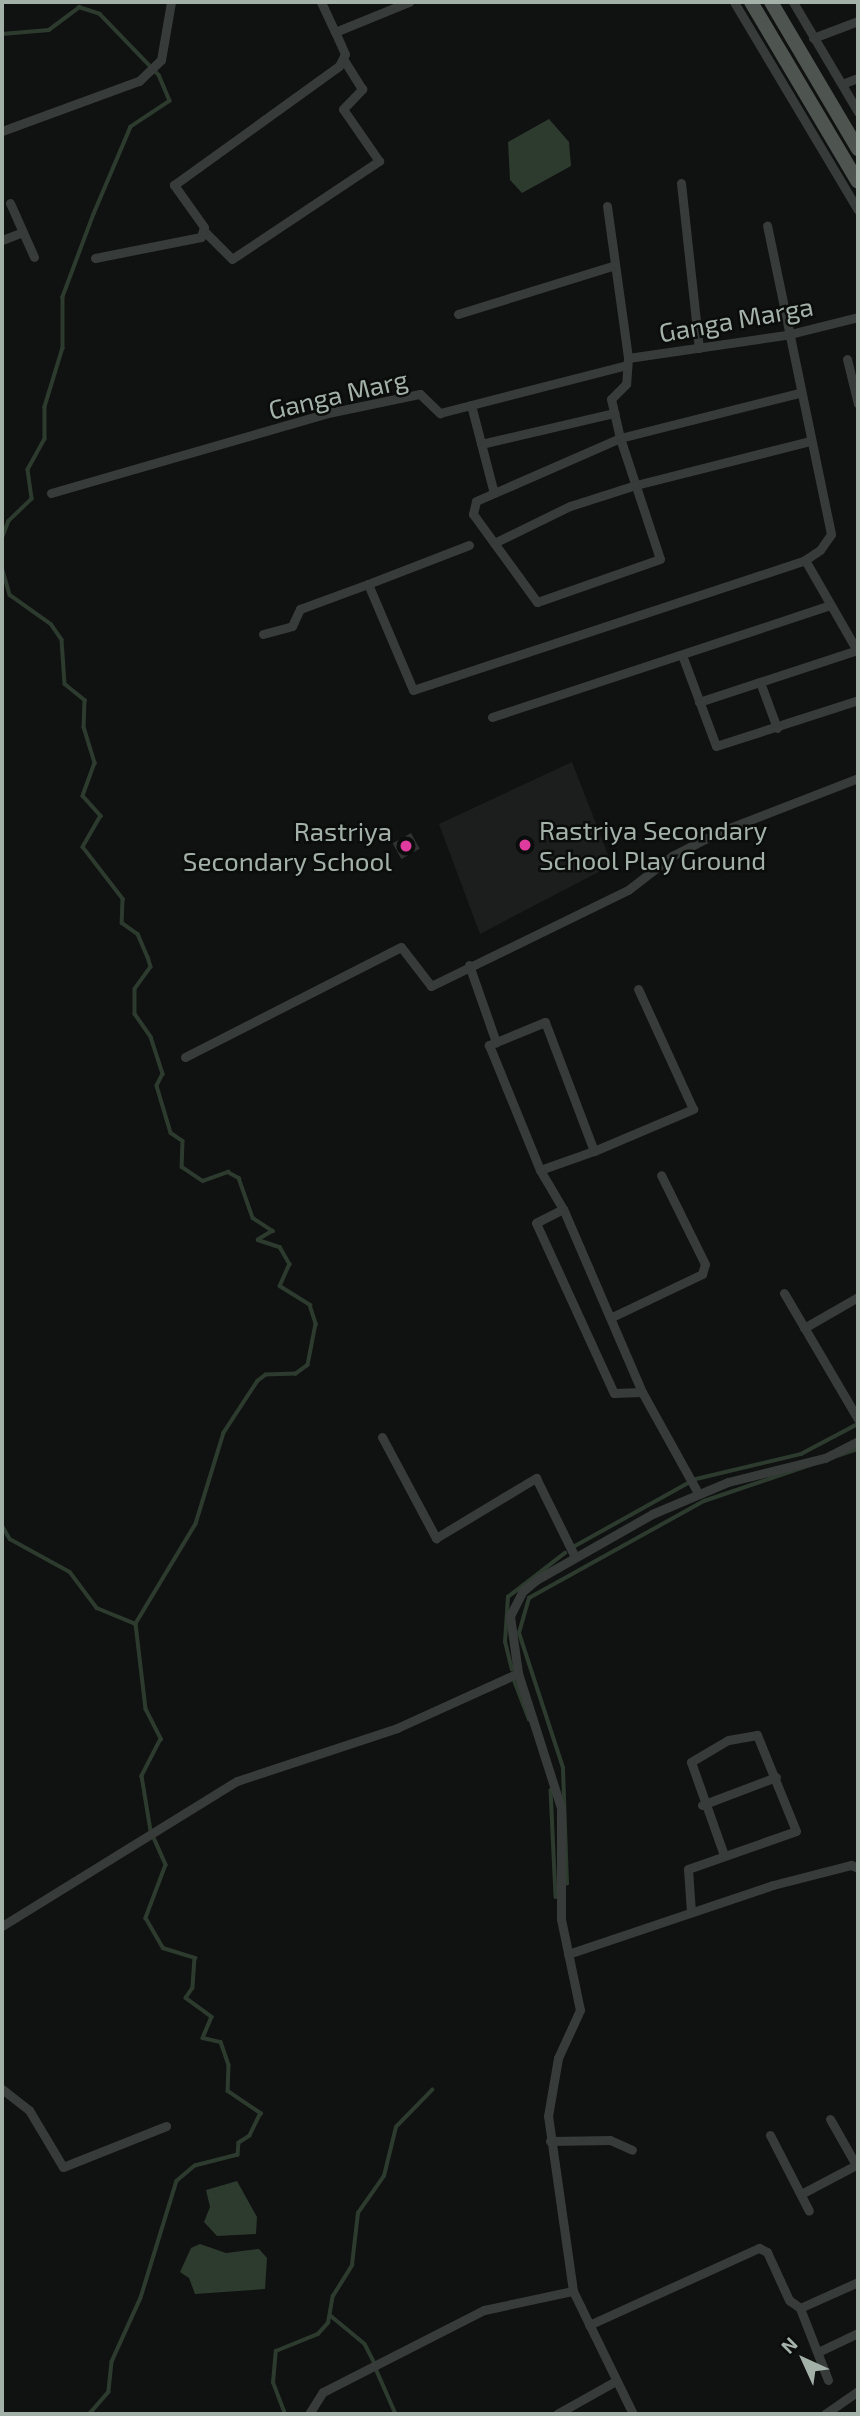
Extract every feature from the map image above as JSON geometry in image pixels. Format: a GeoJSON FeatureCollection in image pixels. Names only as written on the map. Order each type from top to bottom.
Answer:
{"type":"FeatureCollection","features":[{"type":"Feature","properties":{"kind":"main road"},"geometry":{"type":"LineString","coordinates":[[751,2],[858,182]]}},
{"type":"Feature","properties":{"kind":"main road"},"geometry":{"type":"LineString","coordinates":[[771,2],[858,149]]}},
{"type":"Feature","properties":{"kind":"street"},"geometry":{"type":"LineString","coordinates":[[2,131],[149,73],[161,60],[172,2]]}},
{"type":"Feature","properties":{"kind":"street"},"geometry":{"type":"LineString","coordinates":[[321,2],[344,60],[362,89],[343,109],[379,161],[232,259],[205,232],[175,192],[179,178],[344,60]]}},
{"type":"Feature","properties":{"kind":"street"},"geometry":{"type":"LineString","coordinates":[[335,32],[409,2]]}},
{"type":"Feature","properties":{"kind":"street"},"geometry":{"type":"LineString","coordinates":[[734,2],[858,210]]}},
{"type":"Feature","properties":{"kind":"street"},"geometry":{"type":"LineString","coordinates":[[793,2],[858,111]]}},
{"type":"Feature","properties":{"kind":"street"},"geometry":{"type":"LineString","coordinates":[[813,38],[858,21]]}},
{"type":"Feature","properties":{"kind":"street"},"geometry":{"type":"LineString","coordinates":[[842,84],[858,78]]}},
{"type":"Feature","properties":{"kind":"street"},"geometry":{"type":"LineString","coordinates":[[681,183],[699,348]]}},
{"type":"Feature","properties":{"kind":"street"},"geometry":{"type":"LineString","coordinates":[[10,203],[34,257]]}},
{"type":"Feature","properties":{"kind":"street"},"geometry":{"type":"LineString","coordinates":[[607,206],[628,361],[626,384],[611,399],[620,438],[660,559],[537,602],[471,507],[494,493],[620,438],[799,393]]}},
{"type":"Feature","properties":{"kind":"street"},"geometry":{"type":"LineString","coordinates":[[368,584],[413,690],[805,560],[831,534],[786,335],[767,226]]}},
{"type":"Feature","properties":{"kind":"street"},"geometry":{"type":"LineString","coordinates":[[2,240],[23,232]]}},
{"type":"Feature","properties":{"kind":"street"},"geometry":{"type":"LineString","coordinates":[[95,258],[196,240],[205,232]]}},
{"type":"Feature","properties":{"kind":"street"},"geometry":{"type":"LineString","coordinates":[[458,314],[615,265]]}},
{"type":"Feature","properties":{"kind":"street","name":"Ganga Marga"},"geometry":{"type":"LineString","coordinates":[[628,361],[786,335],[858,317]]}},
{"type":"Feature","properties":{"kind":"street"},"geometry":{"type":"LineString","coordinates":[[847,359],[858,404]]}},
{"type":"Feature","properties":{"kind":"street","name":"Ganga Marg"},"geometry":{"type":"LineString","coordinates":[[51,493],[380,402],[420,394],[440,413],[628,361]]}},
{"type":"Feature","properties":{"kind":"street"},"geometry":{"type":"LineString","coordinates":[[471,405],[494,493]]}},
{"type":"Feature","properties":{"kind":"street"},"geometry":{"type":"LineString","coordinates":[[481,444],[614,413]]}},
{"type":"Feature","properties":{"kind":"street"},"geometry":{"type":"LineString","coordinates":[[494,543],[570,506],[636,485],[810,441]]}},
{"type":"Feature","properties":{"kind":"street"},"geometry":{"type":"LineString","coordinates":[[262,634],[292,626],[300,609],[469,545]]}},
{"type":"Feature","properties":{"kind":"street"},"geometry":{"type":"LineString","coordinates":[[699,702],[857,651],[828,606],[805,560]]}},
{"type":"Feature","properties":{"kind":"street"},"geometry":{"type":"LineString","coordinates":[[492,717],[828,606]]}},
{"type":"Feature","properties":{"kind":"street"},"geometry":{"type":"LineString","coordinates":[[682,655],[716,746],[858,700]]}},
{"type":"Feature","properties":{"kind":"street"},"geometry":{"type":"LineString","coordinates":[[760,682],[776,728]]}},
{"type":"Feature","properties":{"kind":"street"},"geometry":{"type":"LineString","coordinates":[[185,1057],[401,947],[431,986],[469,965],[628,890],[672,856],[719,832],[858,778]]}},
{"type":"Feature","properties":{"kind":"street"},"geometry":{"type":"LineString","coordinates":[[469,965],[496,1042]]}},
{"type":"Feature","properties":{"kind":"street"},"geometry":{"type":"LineString","coordinates":[[540,1170],[693,1110],[638,989]]}},
{"type":"Feature","properties":{"kind":"street"},"geometry":{"type":"LineString","coordinates":[[594,1151],[545,1022],[489,1045],[540,1170],[562,1209],[612,1317],[642,1392],[698,1493]]}},
{"type":"Feature","properties":{"kind":"street"},"geometry":{"type":"LineString","coordinates":[[612,1317],[702,1274],[705,1265],[661,1175]]}},
{"type":"Feature","properties":{"kind":"street"},"geometry":{"type":"LineString","coordinates":[[562,1209],[536,1223],[614,1393],[642,1392]]}},
{"type":"Feature","properties":{"kind":"street"},"geometry":{"type":"LineString","coordinates":[[784,1293],[858,1419]]}},
{"type":"Feature","properties":{"kind":"street"},"geometry":{"type":"LineString","coordinates":[[804,1328],[858,1297]]}},
{"type":"Feature","properties":{"kind":"street"},"geometry":{"type":"LineString","coordinates":[[382,1437],[436,1538],[536,1478],[575,1557]]}},
{"type":"Feature","properties":{"kind":"street"},"geometry":{"type":"LineString","coordinates":[[633,2414],[614,2382],[573,2291],[550,2141],[551,2086],[580,2010],[561,1919],[561,1808],[518,1673],[510,1616],[515,1604],[536,1580],[698,1493],[825,1458],[858,1441]]}},
{"type":"Feature","properties":{"kind":"street"},"geometry":{"type":"LineString","coordinates":[[2,1926],[146,1841],[237,1781],[397,1728],[518,1673]]}},
{"type":"Feature","properties":{"kind":"street"},"geometry":{"type":"LineString","coordinates":[[691,1912],[688,1869],[796,1831],[757,1735],[728,1740],[691,1762],[702,1805],[724,1855]]}},
{"type":"Feature","properties":{"kind":"street"},"geometry":{"type":"LineString","coordinates":[[702,1805],[776,1777]]}},
{"type":"Feature","properties":{"kind":"street"},"geometry":{"type":"LineString","coordinates":[[568,1954],[773,1885],[851,1865],[858,1868]]}},
{"type":"Feature","properties":{"kind":"street"},"geometry":{"type":"LineString","coordinates":[[2,2089],[29,2110],[63,2167],[166,2126]]}},
{"type":"Feature","properties":{"kind":"street"},"geometry":{"type":"LineString","coordinates":[[801,2194],[857,2164],[830,2119]]}},
{"type":"Feature","properties":{"kind":"street"},"geometry":{"type":"LineString","coordinates":[[770,2135],[808,2211]]}},
{"type":"Feature","properties":{"kind":"street"},"geometry":{"type":"LineString","coordinates":[[550,2141],[610,2140],[632,2150]]}},
{"type":"Feature","properties":{"kind":"street"},"geometry":{"type":"LineString","coordinates":[[589,2325],[760,2248],[767,2252],[789,2300],[800,2308],[828,2380]]}},
{"type":"Feature","properties":{"kind":"street"},"geometry":{"type":"LineString","coordinates":[[800,2308],[858,2282]]}},
{"type":"Feature","properties":{"kind":"street"},"geometry":{"type":"LineString","coordinates":[[309,2414],[323,2392],[484,2310],[573,2291]]}},
{"type":"Feature","properties":{"kind":"street"},"geometry":{"type":"LineString","coordinates":[[818,2352],[858,2333]]}},
{"type":"Feature","properties":{"kind":"street"},"geometry":{"type":"LineString","coordinates":[[557,2414],[614,2382]]}},
{"type":"Feature","properties":{"kind":"street"},"geometry":{"type":"LineString","coordinates":[[825,2414],[858,2391]]}},
{"type":"Feature","properties":{"kind":"shaded area"},"geometry":{"type":"Polygon","coordinates":[[[549,119],[569,142],[571,166],[522,193],[510,180],[508,142],[549,119]]]}},
{"type":"Feature","properties":{"kind":"shaded area","name":"Rastriya Secondary School Play Ground"},"geometry":{"type":"Polygon","coordinates":[[[572,762],[612,865],[480,934],[439,824],[572,762]]]}},
{"type":"Feature","properties":{"kind":"shaded area"},"geometry":{"type":"Polygon","coordinates":[[[237,2181],[257,2217],[256,2234],[217,2236],[204,2222],[210,2207],[206,2190],[237,2181]]]}},
{"type":"Feature","properties":{"kind":"shaded area"},"geometry":{"type":"Polygon","coordinates":[[[200,2244],[226,2253],[259,2249],[267,2258],[265,2289],[195,2294],[189,2278],[180,2272],[191,2248],[200,2244]]]}},
{"type":"Feature","properties":{"kind":"building","name":"Rastriya Secondary School"},"geometry":{"type":"Polygon","coordinates":[[[411,833],[420,849],[401,859],[393,843],[411,833]]]}},
{"type":"Feature","properties":{"kind":"waterway"},"geometry":{"type":"LineString","coordinates":[[2,34],[49,30],[79,7],[100,14],[159,75],[170,101],[131,127],[94,214],[63,297],[63,348],[45,407],[45,439],[28,470],[32,499],[9,521],[2,539]]}},
{"type":"Feature","properties":{"kind":"waterway"},"geometry":{"type":"LineString","coordinates":[[2,567],[10,595],[51,624],[62,640],[65,684],[85,700],[84,727],[95,763],[83,796],[101,816],[83,847],[123,899],[122,923],[138,934],[148,957],[151,967],[135,989],[135,1014],[151,1037],[163,1074],[157,1086],[171,1133],[183,1141],[182,1167],[203,1181],[228,1172],[239,1178],[253,1218],[273,1231],[258,1240],[280,1247],[290,1264],[280,1286],[310,1305],[316,1324],[308,1365],[296,1374],[266,1375],[258,1381],[224,1433],[196,1524],[136,1624],[146,1709],[161,1739],[142,1776],[151,1831],[166,1865],[146,1918],[163,1948],[195,1958],[193,1988],[186,1998],[212,2017],[203,2038],[221,2042],[229,2065],[228,2091],[261,2113],[250,2136],[239,2143],[238,2155],[195,2166],[177,2181],[141,2298],[112,2362],[109,2392],[90,2414]]}},
{"type":"Feature","properties":{"kind":"waterway"},"geometry":{"type":"LineString","coordinates":[[696,1479],[801,1454],[858,1424]]}},
{"type":"Feature","properties":{"kind":"waterway"},"geometry":{"type":"LineString","coordinates":[[567,1884],[563,1768],[519,1633],[529,1598],[704,1501],[858,1449]]}},
{"type":"Feature","properties":{"kind":"waterway"},"geometry":{"type":"LineString","coordinates":[[575,1546],[688,1483]]}},
{"type":"Feature","properties":{"kind":"waterway"},"geometry":{"type":"LineString","coordinates":[[2,1525],[10,1539],[70,1572],[97,1608],[136,1624]]}},
{"type":"Feature","properties":{"kind":"waterway"},"geometry":{"type":"LineString","coordinates":[[512,1670],[505,1642],[508,1597],[565,1553]]}},
{"type":"Feature","properties":{"kind":"waterway"},"geometry":{"type":"LineString","coordinates":[[515,1682],[529,1719]]}},
{"type":"Feature","properties":{"kind":"waterway"},"geometry":{"type":"LineString","coordinates":[[551,1790],[556,1897]]}},
{"type":"Feature","properties":{"kind":"waterway"},"geometry":{"type":"LineString","coordinates":[[285,2414],[273,2383],[276,2351],[318,2334],[328,2323],[333,2296],[352,2265],[358,2213],[384,2176],[396,2127],[432,2090]]}},
{"type":"Feature","properties":{"kind":"waterway"},"geometry":{"type":"LineString","coordinates":[[330,2315],[365,2344],[374,2362]]}},
{"type":"Feature","properties":{"kind":"waterway"},"geometry":{"type":"LineString","coordinates":[[377,2371],[396,2414]]}},
{"type":"Feature","properties":{"kind":"place","name":"Rastriya Secondary School Play Ground"},"geometry":{"type":"Point","coordinates":[525,845]}},
{"type":"Feature","properties":{"kind":"place","name":"Rastriya Secondary School"},"geometry":{"type":"Point","coordinates":[406,846]}}]}
